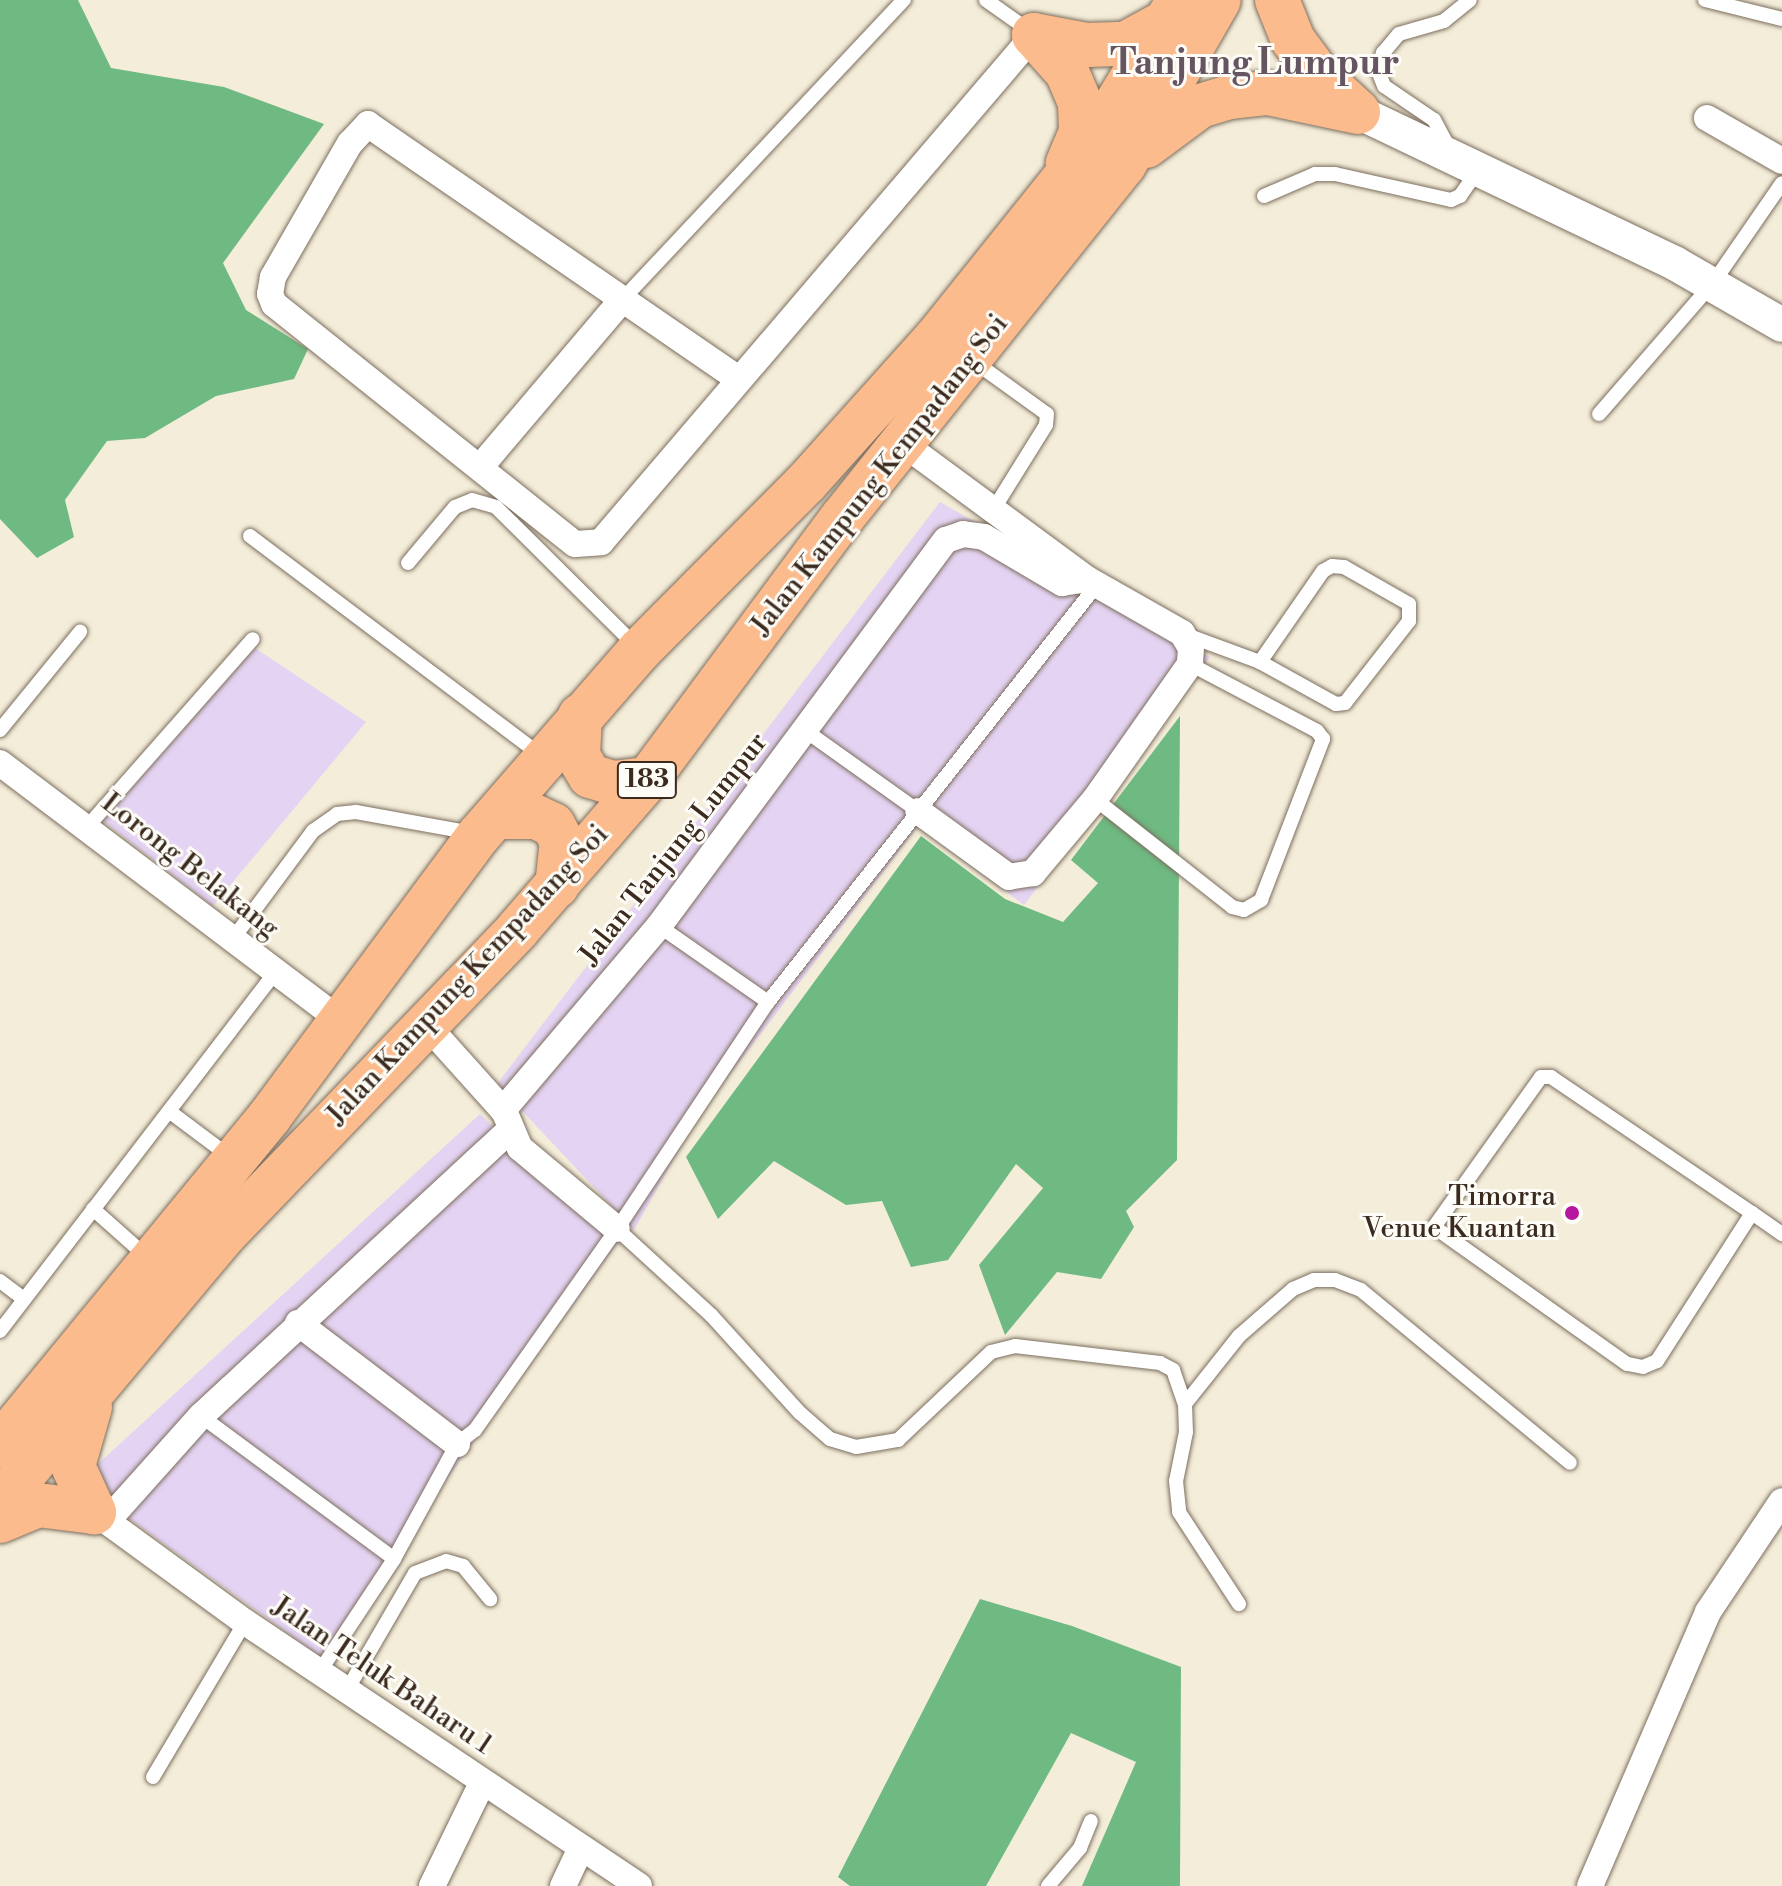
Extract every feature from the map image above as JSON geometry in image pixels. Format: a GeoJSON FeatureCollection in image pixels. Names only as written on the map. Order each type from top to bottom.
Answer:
{"type":"FeatureCollection","features":[{"type":"Feature","properties":{"kind":"highway","name":"Jalan Kampung Kempadang Soi"},"geometry":{"type":"LineString","coordinates":[[0,1502],[225,1234],[557,886],[648,779],[901,442],[1124,165],[1219,0]]}},
{"type":"Feature","properties":{"kind":"highway"},"geometry":{"type":"LineString","coordinates":[[1277,0],[1293,40],[1321,78],[1358,112]]}},
{"type":"Feature","properties":{"kind":"highway"},"geometry":{"type":"LineString","coordinates":[[1034,35],[1087,45],[1125,44],[1174,10]]}},
{"type":"Feature","properties":{"kind":"highway","name":"Jalan Kampung Kempadang Soi"},"geometry":{"type":"LineString","coordinates":[[0,1445],[235,1160],[488,826],[545,757],[640,650],[862,423],[1058,187],[1116,108],[1174,10]]}},
{"type":"Feature","properties":{"kind":"highway"},"geometry":{"type":"LineString","coordinates":[[1034,35],[1067,72],[1080,103],[1081,132],[1058,187]]}},
{"type":"Feature","properties":{"kind":"highway"},"geometry":{"type":"LineString","coordinates":[[1124,165],[1200,106],[1229,97],[1268,93],[1358,112]]}},
{"type":"Feature","properties":{"kind":"highway"},"geometry":{"type":"LineString","coordinates":[[580,716],[578,756],[590,776],[613,783],[648,779]]}},
{"type":"Feature","properties":{"kind":"highway"},"geometry":{"type":"LineString","coordinates":[[488,826],[536,817],[553,825],[562,841],[557,886]]}},
{"type":"Feature","properties":{"kind":"highway"},"geometry":{"type":"LineString","coordinates":[[100,1382],[74,1449],[73,1466],[100,1516]]}},
{"type":"Feature","properties":{"kind":"highway"},"geometry":{"type":"LineString","coordinates":[[0,1413],[42,1396]]}},
{"type":"Feature","properties":{"kind":"highway"},"geometry":{"type":"LineString","coordinates":[[0,1521],[38,1505],[100,1516]]}},
{"type":"Feature","properties":{"kind":"street"},"geometry":{"type":"LineString","coordinates":[[737,378],[368,124],[350,143],[273,277],[270,294],[274,304],[482,465],[575,544],[601,542],[737,378],[1034,35]]}},
{"type":"Feature","properties":{"kind":"street"},"geometry":{"type":"LineString","coordinates":[[1358,112],[1713,283],[1782,325]]}},
{"type":"Feature","properties":{"kind":"street"},"geometry":{"type":"LineString","coordinates":[[1707,118],[1782,161]]}},
{"type":"Feature","properties":{"kind":"street"},"geometry":{"type":"LineString","coordinates":[[482,465],[622,300]]}},
{"type":"Feature","properties":{"kind":"street"},"geometry":{"type":"LineString","coordinates":[[901,442],[1092,583],[1182,633],[1191,648],[1190,664],[1095,799],[1033,873],[1009,877],[918,811]]}},
{"type":"Feature","properties":{"kind":"street","name":"Jalan Tanjung Lumpur"},"geometry":{"type":"LineString","coordinates":[[100,1516],[507,1120],[806,731],[933,552],[963,534],[984,537],[1062,583],[1092,583]]}},
{"type":"Feature","properties":{"kind":"street","name":"Lorong Belakang"},"geometry":{"type":"LineString","coordinates":[[0,763],[88,826],[232,940],[340,1020]]}},
{"type":"Feature","properties":{"kind":"street"},"geometry":{"type":"LineString","coordinates":[[424,1022],[507,1120],[520,1148],[617,1229]]}},
{"type":"Feature","properties":{"kind":"street"},"geometry":{"type":"LineString","coordinates":[[298,1323],[457,1444]]}},
{"type":"Feature","properties":{"kind":"street"},"geometry":{"type":"LineString","coordinates":[[1590,1886],[1708,1612],[1782,1501]]}},
{"type":"Feature","properties":{"kind":"street","name":"Jalan Teluk Baharu 1"},"geometry":{"type":"LineString","coordinates":[[100,1516],[245,1622],[639,1886]]}},
{"type":"Feature","properties":{"kind":"street"},"geometry":{"type":"LineString","coordinates":[[432,1886],[482,1783]]}},
{"type":"Feature","properties":{"kind":"street"},"geometry":{"type":"LineString","coordinates":[[563,1886],[581,1848]]}},
{"type":"Feature","properties":{"kind":"lane"},"geometry":{"type":"LineString","coordinates":[[622,300],[904,0]]}},
{"type":"Feature","properties":{"kind":"lane"},"geometry":{"type":"LineString","coordinates":[[986,0],[1034,35]]}},
{"type":"Feature","properties":{"kind":"lane"},"geometry":{"type":"LineString","coordinates":[[1264,196],[1315,174],[1335,174],[1451,200],[1460,196],[1466,164],[1434,120],[1384,86],[1378,70],[1383,53],[1399,34],[1444,21],[1470,0]]}},
{"type":"Feature","properties":{"kind":"lane"},"geometry":{"type":"LineString","coordinates":[[1705,0],[1782,19]]}},
{"type":"Feature","properties":{"kind":"lane"},"geometry":{"type":"LineString","coordinates":[[1599,414],[1713,283],[1782,183]]}},
{"type":"Feature","properties":{"kind":"lane"},"geometry":{"type":"LineString","coordinates":[[968,358],[1047,414],[1046,425],[993,510]]}},
{"type":"Feature","properties":{"kind":"lane"},"geometry":{"type":"LineString","coordinates":[[408,563],[455,507],[472,500],[496,507],[640,650]]}},
{"type":"Feature","properties":{"kind":"lane"},"geometry":{"type":"LineString","coordinates":[[250,536],[545,757]]}},
{"type":"Feature","properties":{"kind":"lane"},"geometry":{"type":"LineString","coordinates":[[1182,633],[1260,662],[1327,701],[1345,703],[1409,621],[1409,604],[1344,567],[1332,566],[1323,571],[1260,662]]}},
{"type":"Feature","properties":{"kind":"lane"},"geometry":{"type":"LineString","coordinates":[[320,1671],[394,1559],[457,1444],[475,1430],[617,1229],[768,1002],[1092,583]]}},
{"type":"Feature","properties":{"kind":"lane"},"geometry":{"type":"LineString","coordinates":[[0,730],[80,632]]}},
{"type":"Feature","properties":{"kind":"lane"},"geometry":{"type":"LineString","coordinates":[[88,826],[253,639]]}},
{"type":"Feature","properties":{"kind":"lane"},"geometry":{"type":"LineString","coordinates":[[1095,799],[1232,907],[1244,910],[1261,900],[1323,739],[1317,731],[1190,664]]}},
{"type":"Feature","properties":{"kind":"lane"},"geometry":{"type":"LineString","coordinates":[[806,731],[918,811]]}},
{"type":"Feature","properties":{"kind":"lane"},"geometry":{"type":"LineString","coordinates":[[232,940],[313,831],[337,814],[356,812],[488,826]]}},
{"type":"Feature","properties":{"kind":"lane"},"geometry":{"type":"LineString","coordinates":[[659,926],[768,1002]]}},
{"type":"Feature","properties":{"kind":"lane"},"geometry":{"type":"LineString","coordinates":[[0,1331],[275,972]]}},
{"type":"Feature","properties":{"kind":"lane"},"geometry":{"type":"LineString","coordinates":[[1752,1213],[1657,1361],[1643,1367],[1627,1364],[1434,1227],[1541,1077],[1551,1077],[1752,1213],[1782,1234]]}},
{"type":"Feature","properties":{"kind":"lane"},"geometry":{"type":"LineString","coordinates":[[169,1111],[235,1160]]}},
{"type":"Feature","properties":{"kind":"lane"},"geometry":{"type":"LineString","coordinates":[[93,1209],[153,1262]]}},
{"type":"Feature","properties":{"kind":"lane"},"geometry":{"type":"LineString","coordinates":[[617,1229],[711,1315],[800,1413],[830,1439],[843,1443],[877,1447],[898,1440],[991,1352],[1015,1346],[1160,1363],[1173,1370],[1185,1404],[1186,1432],[1176,1481],[1179,1512],[1239,1604]]}},
{"type":"Feature","properties":{"kind":"lane"},"geometry":{"type":"LineString","coordinates":[[1185,1404],[1239,1336],[1293,1289],[1314,1280],[1335,1280],[1361,1290],[1570,1463]]}},
{"type":"Feature","properties":{"kind":"lane"},"geometry":{"type":"LineString","coordinates":[[0,1281],[24,1299]]}},
{"type":"Feature","properties":{"kind":"lane"},"geometry":{"type":"LineString","coordinates":[[201,1416],[394,1559]]}},
{"type":"Feature","properties":{"kind":"lane"},"geometry":{"type":"LineString","coordinates":[[347,1690],[422,1568],[446,1561],[463,1566],[490,1599]]}},
{"type":"Feature","properties":{"kind":"lane"},"geometry":{"type":"LineString","coordinates":[[153,1777],[245,1622]]}},
{"type":"Feature","properties":{"kind":"lane"},"geometry":{"type":"LineString","coordinates":[[1048,1886],[1080,1848],[1091,1821]]}},
{"type":"Feature","properties":{"kind":"shaded area"},"geometry":{"type":"Polygon","coordinates":[[[940,502],[1210,657],[1024,905],[918,826],[697,1118],[634,1230],[497,1084],[940,502]]]}},
{"type":"Feature","properties":{"kind":"shaded area"},"geometry":{"type":"Polygon","coordinates":[[[255,648],[366,722],[213,906],[103,821],[255,648]]]}},
{"type":"Feature","properties":{"kind":"shaded area"},"geometry":{"type":"Polygon","coordinates":[[[480,1114],[617,1244],[439,1490],[332,1665],[103,1500],[88,1473],[480,1114]]]}},
{"type":"Feature","properties":{"kind":"green space"},"geometry":{"type":"Polygon","coordinates":[[[0,0],[78,0],[111,68],[224,87],[324,124],[223,263],[246,310],[308,349],[294,379],[216,396],[145,438],[107,441],[65,500],[74,537],[37,558],[0,519],[0,0]]]}},
{"type":"Feature","properties":{"kind":"green space"},"geometry":{"type":"Polygon","coordinates":[[[1180,716],[1177,1160],[1126,1211],[1134,1227],[1101,1279],[1057,1272],[1005,1335],[979,1265],[1043,1188],[1016,1164],[948,1260],[911,1267],[882,1201],[846,1205],[774,1161],[718,1219],[686,1157],[921,836],[1005,899],[1063,922],[1098,883],[1071,860],[1180,716]]]}},
{"type":"Feature","properties":{"kind":"green space"},"geometry":{"type":"Polygon","coordinates":[[[980,1599],[1072,1626],[1181,1667],[1180,1886],[1082,1886],[1136,1762],[1071,1733],[986,1886],[850,1886],[838,1877],[980,1599]]]}},
{"type":"Feature","properties":{"kind":"place","name":"Timorra Venue Kuantan"},"geometry":{"type":"Point","coordinates":[1572,1213]}},
{"type":"Feature","properties":{"kind":"district","name":"Tanjung Lumpur"},"geometry":{"type":"Point","coordinates":[1255,64]}}]}
